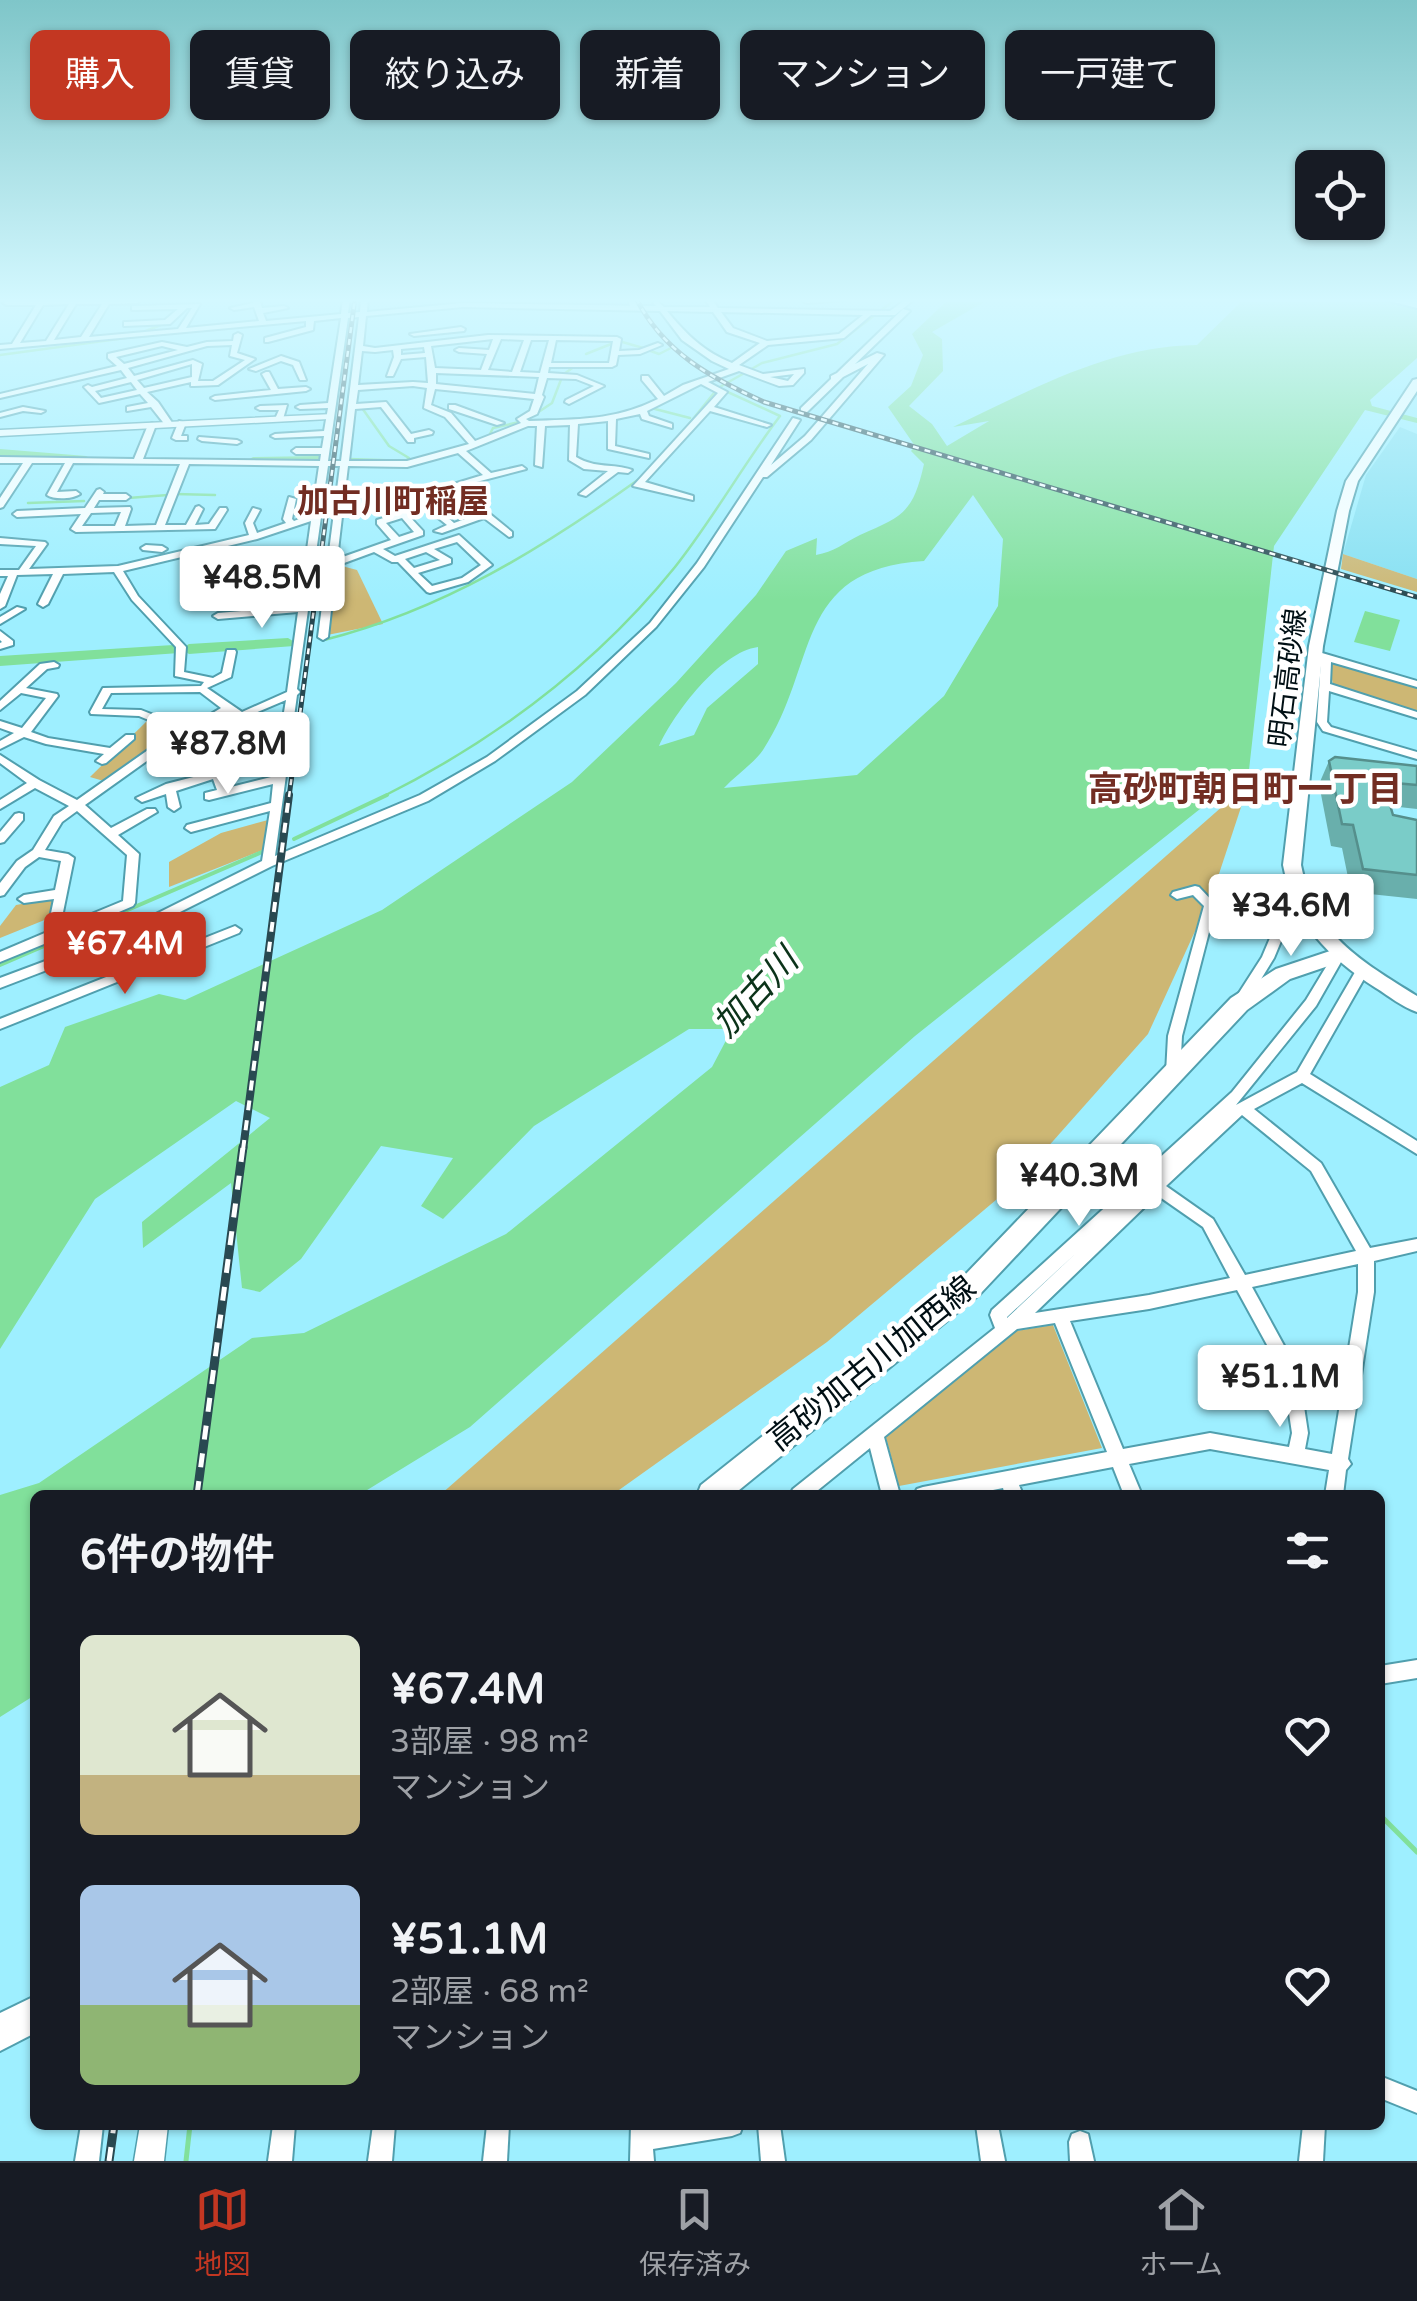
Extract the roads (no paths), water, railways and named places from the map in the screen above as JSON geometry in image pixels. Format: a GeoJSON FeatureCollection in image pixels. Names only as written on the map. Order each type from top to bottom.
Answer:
{"type":"FeatureCollection","features":[{"type":"Feature","properties":{"kind":"main road","name":"明石高砂線"},"geometry":{"type":"LineString","coordinates":[[1294,893],[1292,865],[1320,656],[1352,481],[1404,399]]}},
{"type":"Feature","properties":{"kind":"main road"},"geometry":{"type":"LineString","coordinates":[[1294,893],[1315,928],[1339,955],[1417,1005]]}},
{"type":"Feature","properties":{"kind":"main road","name":"高砂加古川加西線"},"geometry":{"type":"LineString","coordinates":[[717,1490],[972,1286],[1238,1004],[1284,974],[1339,955]]}},
{"type":"Feature","properties":{"kind":"main road"},"geometry":{"type":"LineString","coordinates":[[1370,974],[1417,987]]}},
{"type":"Feature","properties":{"kind":"main road"},"geometry":{"type":"LineString","coordinates":[[0,2034],[30,2017]]}},
{"type":"Feature","properties":{"kind":"street"},"geometry":{"type":"LineString","coordinates":[[104,414],[99,401],[108,399]]}},
{"type":"Feature","properties":{"kind":"street"},"geometry":{"type":"LineString","coordinates":[[152,399],[168,424]]}},
{"type":"Feature","properties":{"kind":"street"},"geometry":{"type":"LineString","coordinates":[[318,399],[330,405]]}},
{"type":"Feature","properties":{"kind":"street"},"geometry":{"type":"LineString","coordinates":[[268,863],[331,399]]}},
{"type":"Feature","properties":{"kind":"street"},"geometry":{"type":"LineString","coordinates":[[323,636],[352,399]]}},
{"type":"Feature","properties":{"kind":"street"},"geometry":{"type":"LineString","coordinates":[[428,399],[426,406],[455,422],[472,443]]}},
{"type":"Feature","properties":{"kind":"street"},"geometry":{"type":"LineString","coordinates":[[490,406],[494,399]]}},
{"type":"Feature","properties":{"kind":"street"},"geometry":{"type":"LineString","coordinates":[[527,424],[522,419],[534,412],[539,399]]}},
{"type":"Feature","properties":{"kind":"street"},"geometry":{"type":"LineString","coordinates":[[690,498],[639,485],[709,408],[710,399]]}},
{"type":"Feature","properties":{"kind":"street"},"geometry":{"type":"LineString","coordinates":[[804,410],[814,399]]}},
{"type":"Feature","properties":{"kind":"street"},"geometry":{"type":"LineString","coordinates":[[755,481],[793,452],[841,399]]}},
{"type":"Feature","properties":{"kind":"street"},"geometry":{"type":"LineString","coordinates":[[1400,404],[1410,399]]}},
{"type":"Feature","properties":{"kind":"street"},"geometry":{"type":"LineString","coordinates":[[351,407],[383,400],[410,439],[429,432]]}},
{"type":"Feature","properties":{"kind":"street"},"geometry":{"type":"LineString","coordinates":[[296,452],[344,462],[407,464],[460,450],[527,424],[612,419],[663,400]]}},
{"type":"Feature","properties":{"kind":"street"},"geometry":{"type":"LineString","coordinates":[[0,415],[20,404],[38,408]]}},
{"type":"Feature","properties":{"kind":"street"},"geometry":{"type":"LineString","coordinates":[[130,409],[155,404]]}},
{"type":"Feature","properties":{"kind":"street"},"geometry":{"type":"LineString","coordinates":[[0,433],[283,418],[330,405]]}},
{"type":"Feature","properties":{"kind":"street"},"geometry":{"type":"LineString","coordinates":[[260,408],[284,407],[272,450]]}},
{"type":"Feature","properties":{"kind":"street"},"geometry":{"type":"LineString","coordinates":[[452,407],[500,424]]}},
{"type":"Feature","properties":{"kind":"street"},"geometry":{"type":"LineString","coordinates":[[709,408],[761,425]]}},
{"type":"Feature","properties":{"kind":"street"},"geometry":{"type":"LineString","coordinates":[[643,410],[645,417],[667,424]]}},
{"type":"Feature","properties":{"kind":"street"},"geometry":{"type":"LineString","coordinates":[[395,420],[414,416]]}},
{"type":"Feature","properties":{"kind":"street"},"geometry":{"type":"LineString","coordinates":[[455,422],[484,416]]}},
{"type":"Feature","properties":{"kind":"street"},"geometry":{"type":"LineString","coordinates":[[612,419],[611,447],[642,454]]}},
{"type":"Feature","properties":{"kind":"street"},"geometry":{"type":"LineString","coordinates":[[0,983],[116,939],[268,863],[461,779],[581,694],[654,624],[701,566],[796,420]]}},
{"type":"Feature","properties":{"kind":"street"},"geometry":{"type":"LineString","coordinates":[[574,422],[572,458],[587,466],[623,469],[583,494]]}},
{"type":"Feature","properties":{"kind":"street"},"geometry":{"type":"LineString","coordinates":[[540,465],[541,423]]}},
{"type":"Feature","properties":{"kind":"street"},"geometry":{"type":"LineString","coordinates":[[182,424],[176,438],[184,438]]}},
{"type":"Feature","properties":{"kind":"street"},"geometry":{"type":"LineString","coordinates":[[137,463],[152,425]]}},
{"type":"Feature","properties":{"kind":"street"},"geometry":{"type":"LineString","coordinates":[[275,436],[326,433]]}},
{"type":"Feature","properties":{"kind":"street"},"geometry":{"type":"LineString","coordinates":[[202,439],[237,442]]}},
{"type":"Feature","properties":{"kind":"street"},"geometry":{"type":"LineString","coordinates":[[208,463],[223,441]]}},
{"type":"Feature","properties":{"kind":"street"},"geometry":{"type":"LineString","coordinates":[[460,450],[489,476]]}},
{"type":"Feature","properties":{"kind":"street"},"geometry":{"type":"LineString","coordinates":[[0,460],[186,464],[324,456]]}},
{"type":"Feature","properties":{"kind":"street"},"geometry":{"type":"LineString","coordinates":[[0,504],[30,459]]}},
{"type":"Feature","properties":{"kind":"street"},"geometry":{"type":"LineString","coordinates":[[70,461],[53,482],[51,494],[76,494]]}},
{"type":"Feature","properties":{"kind":"street"},"geometry":{"type":"LineString","coordinates":[[158,528],[186,464]]}},
{"type":"Feature","properties":{"kind":"street"},"geometry":{"type":"LineString","coordinates":[[509,534],[450,486],[522,469]]}},
{"type":"Feature","properties":{"kind":"street"},"geometry":{"type":"LineString","coordinates":[[126,497],[99,495],[76,528],[158,528],[171,534]]}},
{"type":"Feature","properties":{"kind":"street"},"geometry":{"type":"LineString","coordinates":[[291,523],[287,519],[294,503]]}},
{"type":"Feature","properties":{"kind":"street"},"geometry":{"type":"LineString","coordinates":[[20,513],[44,517],[86,509],[127,509],[119,528]]}},
{"type":"Feature","properties":{"kind":"street"},"geometry":{"type":"LineString","coordinates":[[189,527],[199,509]]}},
{"type":"Feature","properties":{"kind":"street"},"geometry":{"type":"LineString","coordinates":[[435,511],[453,526]]}},
{"type":"Feature","properties":{"kind":"street"},"geometry":{"type":"LineString","coordinates":[[332,564],[377,550],[420,533],[409,513],[380,522],[398,541]]}},
{"type":"Feature","properties":{"kind":"street"},"geometry":{"type":"LineString","coordinates":[[156,560],[171,534],[189,527],[212,527],[218,514]]}},
{"type":"Feature","properties":{"kind":"street"},"geometry":{"type":"LineString","coordinates":[[254,537],[249,523],[256,514]]}},
{"type":"Feature","properties":{"kind":"street"},"geometry":{"type":"LineString","coordinates":[[439,531],[485,515]]}},
{"type":"Feature","properties":{"kind":"street"},"geometry":{"type":"LineString","coordinates":[[0,573],[118,569],[254,537],[317,516]]}},
{"type":"Feature","properties":{"kind":"street"},"geometry":{"type":"LineString","coordinates":[[377,550],[390,560],[459,538],[487,566],[465,580],[430,590],[398,558]]}},
{"type":"Feature","properties":{"kind":"street"},"geometry":{"type":"LineString","coordinates":[[0,540],[42,544],[18,572],[0,606]]}},
{"type":"Feature","properties":{"kind":"street"},"geometry":{"type":"LineString","coordinates":[[146,548],[162,548]]}},
{"type":"Feature","properties":{"kind":"street"},"geometry":{"type":"LineString","coordinates":[[414,571],[448,561],[427,549]]}},
{"type":"Feature","properties":{"kind":"street"},"geometry":{"type":"LineString","coordinates":[[474,554],[487,550]]}},
{"type":"Feature","properties":{"kind":"street"},"geometry":{"type":"LineString","coordinates":[[118,569],[126,591],[146,606],[181,648],[179,674],[214,681]]}},
{"type":"Feature","properties":{"kind":"street"},"geometry":{"type":"LineString","coordinates":[[43,604],[60,570]]}},
{"type":"Feature","properties":{"kind":"street"},"geometry":{"type":"LineString","coordinates":[[52,586],[65,586]]}},
{"type":"Feature","properties":{"kind":"street"},"geometry":{"type":"LineString","coordinates":[[220,604],[224,615],[302,609]]}},
{"type":"Feature","properties":{"kind":"street"},"geometry":{"type":"LineString","coordinates":[[0,621],[17,616],[20,609]]}},
{"type":"Feature","properties":{"kind":"street"},"geometry":{"type":"LineString","coordinates":[[0,634],[9,643],[0,646]]}},
{"type":"Feature","properties":{"kind":"street"},"geometry":{"type":"LineString","coordinates":[[228,708],[194,729],[183,730],[141,713],[95,712],[107,690],[202,689],[227,674],[233,664],[231,652]]}},
{"type":"Feature","properties":{"kind":"street"},"geometry":{"type":"LineString","coordinates":[[1417,684],[1320,656],[1324,686],[1322,722],[1327,729],[1417,756]]}},
{"type":"Feature","properties":{"kind":"street"},"geometry":{"type":"LineString","coordinates":[[0,707],[44,666],[54,665]]}},
{"type":"Feature","properties":{"kind":"street"},"geometry":{"type":"LineString","coordinates":[[1324,686],[1417,715]]}},
{"type":"Feature","properties":{"kind":"street"},"geometry":{"type":"LineString","coordinates":[[202,689],[241,716],[292,693]]}},
{"type":"Feature","properties":{"kind":"street"},"geometry":{"type":"LineString","coordinates":[[0,746],[20,734],[53,696],[20,690]]}},
{"type":"Feature","properties":{"kind":"street"},"geometry":{"type":"LineString","coordinates":[[258,732],[285,721]]}},
{"type":"Feature","properties":{"kind":"street"},"geometry":{"type":"LineString","coordinates":[[0,724],[20,734],[108,756],[130,737]]}},
{"type":"Feature","properties":{"kind":"street"},"geometry":{"type":"LineString","coordinates":[[3,884],[37,854],[58,819],[183,730]]}},
{"type":"Feature","properties":{"kind":"street"},"geometry":{"type":"LineString","coordinates":[[256,768],[246,748],[284,736]]}},
{"type":"Feature","properties":{"kind":"street"},"geometry":{"type":"LineString","coordinates":[[0,758],[35,783],[79,806],[133,854],[129,903],[0,958]]}},
{"type":"Feature","properties":{"kind":"street"},"geometry":{"type":"LineString","coordinates":[[142,798],[217,774],[223,792]]}},
{"type":"Feature","properties":{"kind":"street"},"geometry":{"type":"LineString","coordinates":[[209,796],[278,779]]}},
{"type":"Feature","properties":{"kind":"street"},"geometry":{"type":"LineString","coordinates":[[0,804],[35,783]]}},
{"type":"Feature","properties":{"kind":"street"},"geometry":{"type":"LineString","coordinates":[[170,788],[174,807]]}},
{"type":"Feature","properties":{"kind":"street"},"geometry":{"type":"LineString","coordinates":[[191,828],[274,806]]}},
{"type":"Feature","properties":{"kind":"street"},"geometry":{"type":"LineString","coordinates":[[112,833],[150,812]]}},
{"type":"Feature","properties":{"kind":"street"},"geometry":{"type":"LineString","coordinates":[[0,839],[19,821]]}},
{"type":"Feature","properties":{"kind":"street"},"geometry":{"type":"LineString","coordinates":[[37,854],[68,858],[52,938]]}},
{"type":"Feature","properties":{"kind":"street"},"geometry":{"type":"LineString","coordinates":[[1172,1074],[1174,1036],[1210,904],[1195,890],[1176,895]]}},
{"type":"Feature","properties":{"kind":"street"},"geometry":{"type":"LineString","coordinates":[[1238,1004],[1268,958],[1294,893]]}},
{"type":"Feature","properties":{"kind":"street"},"geometry":{"type":"LineString","coordinates":[[24,899],[60,894]]}},
{"type":"Feature","properties":{"kind":"street"},"geometry":{"type":"LineString","coordinates":[[0,1024],[235,930]]}},
{"type":"Feature","properties":{"kind":"street"},"geometry":{"type":"LineString","coordinates":[[1009,1327],[998,1315],[1237,1096],[1312,1003],[1339,955]]}},
{"type":"Feature","properties":{"kind":"street"},"geometry":{"type":"LineString","coordinates":[[805,1490],[1009,1327],[1155,1186],[1243,1108],[1302,1076],[1370,974]]}},
{"type":"Feature","properties":{"kind":"street"},"geometry":{"type":"LineString","coordinates":[[1302,1076],[1417,1148]]}},
{"type":"Feature","properties":{"kind":"street"},"geometry":{"type":"LineString","coordinates":[[1243,1108],[1316,1167],[1366,1255],[1366,1292],[1335,1490]]}},
{"type":"Feature","properties":{"kind":"street"},"geometry":{"type":"LineString","coordinates":[[1155,1186],[1208,1224],[1291,1372],[1300,1433],[1295,1457]]}},
{"type":"Feature","properties":{"kind":"street"},"geometry":{"type":"LineString","coordinates":[[1009,1327],[1417,1245]]}},
{"type":"Feature","properties":{"kind":"street"},"geometry":{"type":"LineString","coordinates":[[1061,1318],[1131,1490]]}},
{"type":"Feature","properties":{"kind":"street"},"geometry":{"type":"LineString","coordinates":[[874,1435],[890,1490]]}},
{"type":"Feature","properties":{"kind":"street"},"geometry":{"type":"LineString","coordinates":[[986,1490],[1011,1488],[1118,1458],[1210,1440],[1342,1464]]}},
{"type":"Feature","properties":{"kind":"street"},"geometry":{"type":"LineString","coordinates":[[1385,1673],[1417,1670]]}},
{"type":"Feature","properties":{"kind":"street"},"geometry":{"type":"LineString","coordinates":[[1385,2089],[1417,2102]]}},
{"type":"Feature","properties":{"kind":"street"},"geometry":{"type":"LineString","coordinates":[[88,2161],[91,2130]]}},
{"type":"Feature","properties":{"kind":"street"},"geometry":{"type":"LineString","coordinates":[[149,2161],[153,2130]]}},
{"type":"Feature","properties":{"kind":"street"},"geometry":{"type":"LineString","coordinates":[[280,2161],[283,2130]]}},
{"type":"Feature","properties":{"kind":"street"},"geometry":{"type":"LineString","coordinates":[[380,2161],[383,2130]]}},
{"type":"Feature","properties":{"kind":"street"},"geometry":{"type":"LineString","coordinates":[[495,2161],[498,2130]]}},
{"type":"Feature","properties":{"kind":"street"},"geometry":{"type":"LineString","coordinates":[[642,2142],[706,2130]]}},
{"type":"Feature","properties":{"kind":"street"},"geometry":{"type":"LineString","coordinates":[[770,2130],[773,2161]]}},
{"type":"Feature","properties":{"kind":"street"},"geometry":{"type":"LineString","coordinates":[[987,2130],[992,2161]]}},
{"type":"Feature","properties":{"kind":"street"},"geometry":{"type":"LineString","coordinates":[[1311,2161],[1314,2130]]}},
{"type":"Feature","properties":{"kind":"water","name":"加古川"},"geometry":{"type":"Polygon","coordinates":[[[897,399],[916,399],[909,406],[932,424],[947,446],[989,421],[953,427],[1012,399],[1371,399],[1372,406],[1417,418],[1417,423],[1365,410],[1274,546],[1249,770],[915,1036],[470,1427],[367,1490],[30,1490],[30,1698],[0,1717],[0,1495],[39,1483],[252,1338],[304,1333],[506,1234],[712,1067],[732,1029],[689,1029],[534,1126],[443,1219],[421,1206],[453,1158],[381,1146],[301,1259],[260,1292],[242,1288],[231,1183],[143,1248],[142,1222],[270,1118],[236,1101],[95,1199],[0,1349],[0,1087],[49,1065],[65,1027],[159,994],[185,1000],[382,910],[572,782],[676,683],[756,595],[786,551],[817,538],[816,555],[828,552],[904,511],[915,493],[924,464],[911,451],[915,446],[888,407],[897,399]],[[973,495],[924,561],[881,568],[851,582],[830,602],[815,627],[781,718],[763,750],[724,788],[857,775],[944,696],[998,606],[1003,539],[973,495]],[[758,647],[743,651],[714,672],[675,717],[659,746],[694,735],[707,708],[758,664],[758,647]]]}},
{"type":"Feature","properties":{"kind":"water"},"geometry":{"type":"Polygon","coordinates":[[[1365,611],[1400,620],[1390,651],[1354,642],[1365,611]]]}},
{"type":"Feature","properties":{"kind":"waterway"},"geometry":{"type":"LineString","coordinates":[[534,415],[554,399]]}},
{"type":"Feature","properties":{"kind":"waterway"},"geometry":{"type":"LineString","coordinates":[[685,429],[709,399]]}},
{"type":"Feature","properties":{"kind":"waterway"},"geometry":{"type":"LineString","coordinates":[[382,797],[464,751],[541,698],[644,603],[702,530],[780,416],[743,399]]}},
{"type":"Feature","properties":{"kind":"waterway"},"geometry":{"type":"LineString","coordinates":[[362,408],[389,446],[409,458],[406,461]]}},
{"type":"Feature","properties":{"kind":"waterway"},"geometry":{"type":"LineString","coordinates":[[655,409],[690,418]]}},
{"type":"Feature","properties":{"kind":"waterway"},"geometry":{"type":"LineString","coordinates":[[489,436],[493,428],[524,421]]}},
{"type":"Feature","properties":{"kind":"waterway"},"geometry":{"type":"LineString","coordinates":[[0,453],[86,460]]}},
{"type":"Feature","properties":{"kind":"waterway"},"geometry":{"type":"LineString","coordinates":[[349,459],[406,461]]}},
{"type":"Feature","properties":{"kind":"waterway"},"geometry":{"type":"LineString","coordinates":[[253,461],[319,460]]}},
{"type":"Feature","properties":{"kind":"waterway"},"geometry":{"type":"LineString","coordinates":[[324,640],[451,594],[529,552],[642,477]]}},
{"type":"Feature","properties":{"kind":"waterway"},"geometry":{"type":"LineString","coordinates":[[175,494],[215,495]]}},
{"type":"Feature","properties":{"kind":"waterway"},"geometry":{"type":"LineString","coordinates":[[128,498],[168,495]]}},
{"type":"Feature","properties":{"kind":"waterway"},"geometry":{"type":"LineString","coordinates":[[28,503],[84,501]]}},
{"type":"Feature","properties":{"kind":"waterway"},"geometry":{"type":"LineString","coordinates":[[189,649],[288,643]]}},
{"type":"Feature","properties":{"kind":"waterway"},"geometry":{"type":"LineString","coordinates":[[0,661],[173,650]]}},
{"type":"Feature","properties":{"kind":"waterway"},"geometry":{"type":"LineString","coordinates":[[294,839],[387,795]]}},
{"type":"Feature","properties":{"kind":"waterway"},"geometry":{"type":"LineString","coordinates":[[0,965],[262,852]]}},
{"type":"Feature","properties":{"kind":"waterway"},"geometry":{"type":"LineString","coordinates":[[1385,1820],[1417,1852]]}},
{"type":"Feature","properties":{"kind":"waterway"},"geometry":{"type":"LineString","coordinates":[[186,2161],[189,2130]]}},
{"type":"Feature","properties":{"kind":"railway"},"geometry":{"type":"LineString","coordinates":[[289,797],[342,399]]}},
{"type":"Feature","properties":{"kind":"railway"},"geometry":{"type":"LineString","coordinates":[[758,399],[1417,597]]}},
{"type":"Feature","properties":{"kind":"railway"},"geometry":{"type":"LineString","coordinates":[[243,1150],[289,795]]}},
{"type":"Feature","properties":{"kind":"railway"},"geometry":{"type":"LineString","coordinates":[[198,1490],[243,1147]]}},
{"type":"Feature","properties":{"kind":"railway"},"geometry":{"type":"LineString","coordinates":[[109,2161],[113,2130]]}},
{"type":"Feature","properties":{"kind":"district","name":"加古川町稲屋"},"geometry":{"type":"Point","coordinates":[393,502]}},
{"type":"Feature","properties":{"kind":"district","name":"高砂町朝日町一丁目"},"geometry":{"type":"Point","coordinates":[1245,790]}}]}
